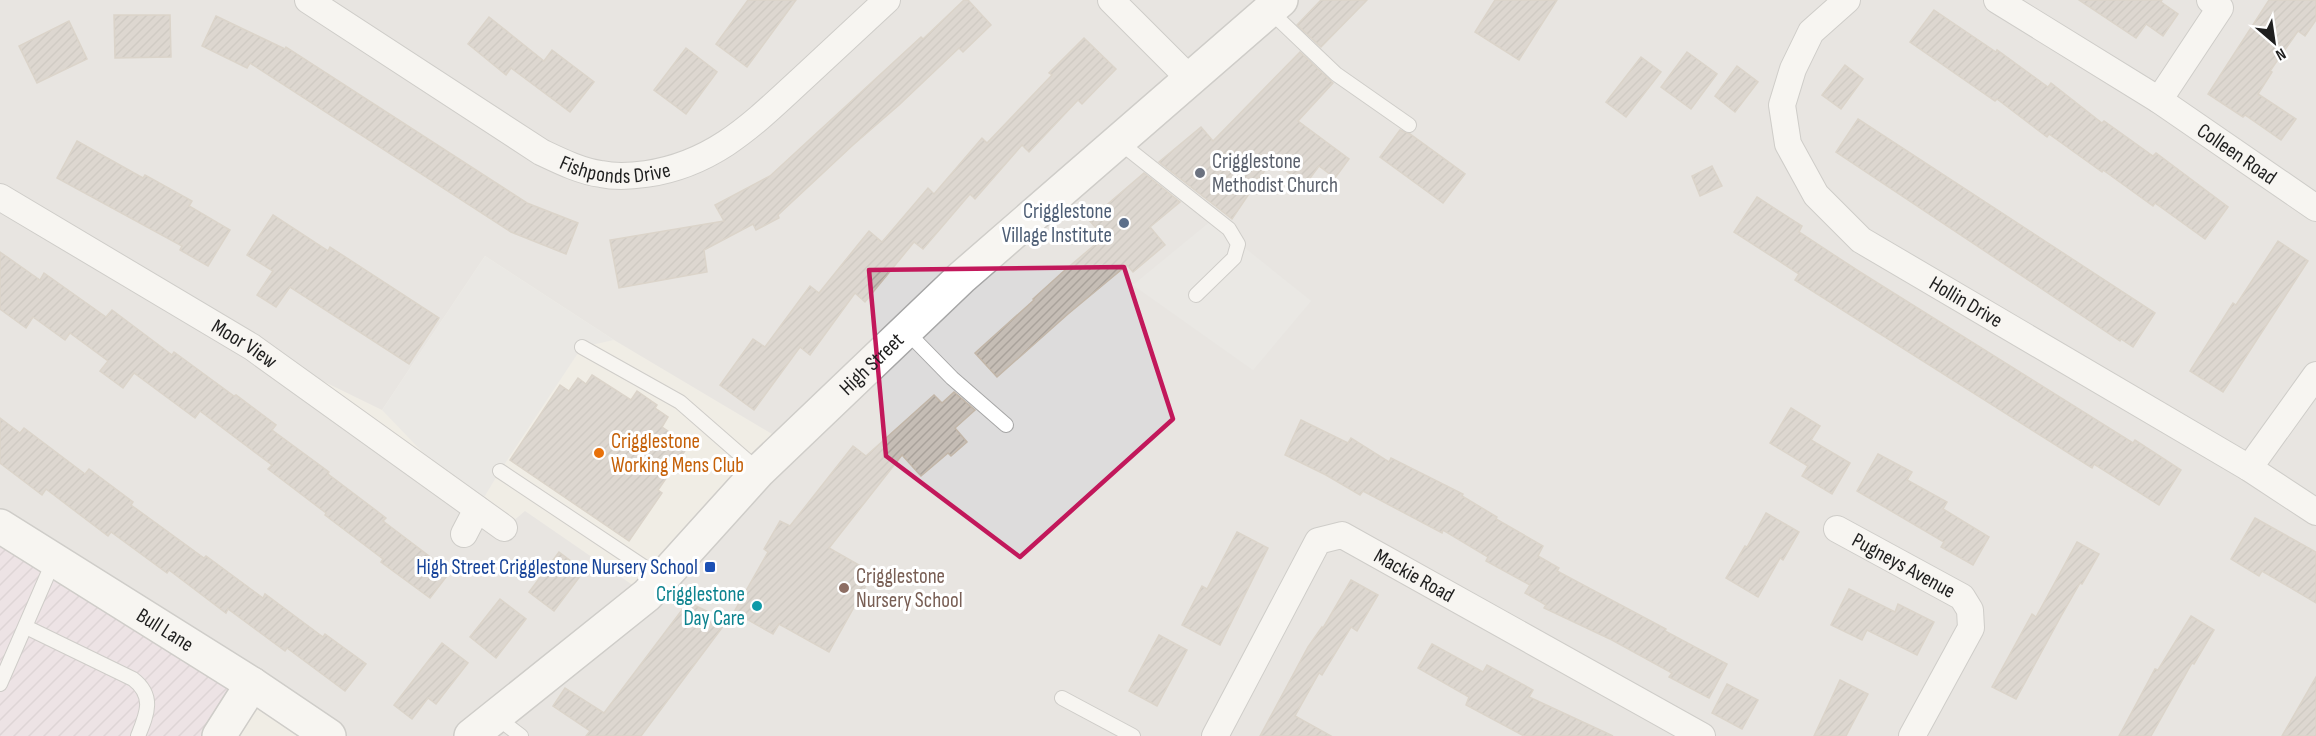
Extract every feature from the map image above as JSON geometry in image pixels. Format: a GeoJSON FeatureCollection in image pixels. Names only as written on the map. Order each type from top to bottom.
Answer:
{"type":"FeatureCollection","features":[{"type":"Feature","properties":{"kind":"street","name":"Fishponds Drive"},"geometry":{"type":"LineString","coordinates":[[322,4],[541,152],[572,166],[602,175],[633,176],[666,171],[697,161],[726,145],[754,123],[886,0]]}},
{"type":"Feature","properties":{"kind":"street"},"geometry":{"type":"LineString","coordinates":[[1111,0],[1190,79]]}},
{"type":"Feature","properties":{"kind":"street","name":"Hollin Drive"},"geometry":{"type":"LineString","coordinates":[[1847,0],[1811,32],[1793,69],[1782,105],[1788,144],[1816,195],[1861,240],[2249,468],[2316,512]]}},
{"type":"Feature","properties":{"kind":"street","name":"Colleen Road"},"geometry":{"type":"LineString","coordinates":[[1996,0],[2159,100],[2316,208]]}},
{"type":"Feature","properties":{"kind":"street"},"geometry":{"type":"LineString","coordinates":[[2159,100],[2220,8],[2210,0]]}},
{"type":"Feature","properties":{"kind":"street","name":"High Street"},"geometry":{"type":"LineString","coordinates":[[483,726],[647,595],[759,471],[961,278],[1275,5]]}},
{"type":"Feature","properties":{"kind":"street","name":"Moor View"},"geometry":{"type":"LineString","coordinates":[[0,197],[252,347],[504,528]]}},
{"type":"Feature","properties":{"kind":"street"},"geometry":{"type":"LineString","coordinates":[[2249,468],[2316,375]]}},
{"type":"Feature","properties":{"kind":"street"},"geometry":{"type":"LineString","coordinates":[[464,534],[477,509]]}},
{"type":"Feature","properties":{"kind":"street","name":"Bull Lane"},"geometry":{"type":"LineString","coordinates":[[0,526],[252,684],[329,736]]}},
{"type":"Feature","properties":{"kind":"street","name":"Pugneys Avenue"},"geometry":{"type":"LineString","coordinates":[[1837,529],[1962,597],[1970,610],[1971,628],[1912,736]]}},
{"type":"Feature","properties":{"kind":"street","name":"Mackie Road"},"geometry":{"type":"LineString","coordinates":[[1215,736],[1318,541],[1342,534],[1702,736]]}},
{"type":"Feature","properties":{"kind":"street"},"geometry":{"type":"LineString","coordinates":[[219,736],[252,684]]}},
{"type":"Feature","properties":{"kind":"lane"},"geometry":{"type":"LineString","coordinates":[[1275,5],[1336,74],[1409,125]]}},
{"type":"Feature","properties":{"kind":"lane"},"geometry":{"type":"LineString","coordinates":[[1118,141],[1229,229],[1238,244],[1234,258],[1196,295]]}},
{"type":"Feature","properties":{"kind":"lane"},"geometry":{"type":"LineString","coordinates":[[906,331],[952,378],[1006,425]]}},
{"type":"Feature","properties":{"kind":"lane"},"geometry":{"type":"LineString","coordinates":[[582,347],[680,402],[759,471]]}},
{"type":"Feature","properties":{"kind":"lane"},"geometry":{"type":"LineString","coordinates":[[500,471],[662,579]]}},
{"type":"Feature","properties":{"kind":"lane"},"geometry":{"type":"LineString","coordinates":[[0,684],[54,560]]}},
{"type":"Feature","properties":{"kind":"lane"},"geometry":{"type":"LineString","coordinates":[[26,627],[133,679],[144,687],[147,695],[146,712],[138,736]]}},
{"type":"Feature","properties":{"kind":"lane"},"geometry":{"type":"LineString","coordinates":[[1062,698],[1133,736]]}},
{"type":"Feature","properties":{"kind":"lane"},"geometry":{"type":"LineString","coordinates":[[483,726],[521,736]]}},
{"type":"Feature","properties":{"kind":"highlighted area"},"geometry":{"type":"Polygon","coordinates":[[[1124,267],[1173,419],[1020,557],[886,456],[869,270],[1124,267]]]}},
{"type":"Feature","properties":{"kind":"shaded area"},"geometry":{"type":"Polygon","coordinates":[[[0,0],[2316,0],[2316,736],[329,736],[0,526],[0,0]],[[485,256],[382,410],[257,349],[505,528],[525,511],[647,595],[787,443],[614,340],[485,256]]]}},
{"type":"Feature","properties":{"kind":"shaded area"},"geometry":{"type":"Polygon","coordinates":[[[1211,221],[1311,301],[1253,370],[1133,285],[1211,221]]]}},
{"type":"Feature","properties":{"kind":"shaded area"},"geometry":{"type":"Polygon","coordinates":[[[485,256],[614,340],[582,347],[477,509],[382,410],[485,256]]]}},
{"type":"Feature","properties":{"kind":"shaded area"},"geometry":{"type":"Polygon","coordinates":[[[0,526],[252,684],[219,736],[0,736],[0,526]]]}},
{"type":"Feature","properties":{"kind":"building"},"geometry":{"type":"Polygon","coordinates":[[[748,0],[796,0],[747,67],[716,44],[748,0]]]}},
{"type":"Feature","properties":{"kind":"building"},"geometry":{"type":"Polygon","coordinates":[[[964,0],[968,0],[991,25],[963,52],[959,48],[778,215],[779,218],[756,230],[753,224],[704,250],[707,272],[619,288],[610,240],[724,221],[715,205],[770,176],[964,0]]]}},
{"type":"Feature","properties":{"kind":"building"},"geometry":{"type":"Polygon","coordinates":[[[1321,0],[1367,0],[1321,47],[1297,25],[1321,0]]]}},
{"type":"Feature","properties":{"kind":"building"},"geometry":{"type":"Polygon","coordinates":[[[1495,0],[1557,0],[1519,60],[1475,32],[1495,0]]]}},
{"type":"Feature","properties":{"kind":"building"},"geometry":{"type":"Polygon","coordinates":[[[2079,0],[2162,0],[2161,2],[2178,14],[2163,36],[2146,24],[2136,38],[2079,0]]]}},
{"type":"Feature","properties":{"kind":"building"},"geometry":{"type":"Polygon","coordinates":[[[2269,0],[2316,0],[2316,20],[2305,36],[2298,31],[2270,71],[2272,72],[2258,94],[2296,119],[2281,140],[2245,115],[2243,117],[2208,94],[2269,0]]]}},
{"type":"Feature","properties":{"kind":"building"},"geometry":{"type":"Polygon","coordinates":[[[1934,10],[1996,52],[1997,50],[2048,87],[2051,83],[2102,123],[2104,121],[2153,156],[2156,153],[2228,207],[2205,239],[2155,203],[2153,206],[2049,134],[2047,137],[1997,99],[1995,101],[1910,42],[1934,10]]]}},
{"type":"Feature","properties":{"kind":"building"},"geometry":{"type":"Polygon","coordinates":[[[114,15],[170,15],[171,57],[115,58],[114,15]]]}},
{"type":"Feature","properties":{"kind":"building"},"geometry":{"type":"Polygon","coordinates":[[[216,16],[285,49],[286,47],[527,203],[578,223],[566,254],[511,232],[250,63],[247,68],[202,46],[216,16]]]}},
{"type":"Feature","properties":{"kind":"building"},"geometry":{"type":"Polygon","coordinates":[[[489,17],[544,61],[552,50],[594,82],[570,112],[511,68],[506,75],[468,44],[489,17]]]}},
{"type":"Feature","properties":{"kind":"building"},"geometry":{"type":"Polygon","coordinates":[[[69,21],[87,59],[37,83],[19,46],[69,21]]]}},
{"type":"Feature","properties":{"kind":"building"},"geometry":{"type":"Polygon","coordinates":[[[1084,38],[1116,69],[1082,104],[1078,100],[1029,152],[1022,145],[975,199],[970,194],[923,249],[914,242],[865,302],[855,293],[810,355],[800,347],[754,410],[720,385],[753,339],[765,347],[810,286],[819,293],[869,231],[882,242],[928,188],[934,194],[982,138],[987,143],[1052,75],[1049,73],[1084,38]]]}},
{"type":"Feature","properties":{"kind":"building"},"geometry":{"type":"Polygon","coordinates":[[[686,48],[717,72],[686,114],[654,90],[686,48]]]}},
{"type":"Feature","properties":{"kind":"building"},"geometry":{"type":"Polygon","coordinates":[[[1300,52],[1333,83],[1298,121],[1349,159],[1335,178],[1319,166],[1305,185],[1272,160],[1232,219],[1159,162],[1201,127],[1213,141],[1300,52]]]}},
{"type":"Feature","properties":{"kind":"building"},"geometry":{"type":"Polygon","coordinates":[[[1687,52],[1717,74],[1691,109],[1661,87],[1687,52]]]}},
{"type":"Feature","properties":{"kind":"building"},"geometry":{"type":"Polygon","coordinates":[[[1641,57],[1661,72],[1626,117],[1606,102],[1641,57]]]}},
{"type":"Feature","properties":{"kind":"building"},"geometry":{"type":"Polygon","coordinates":[[[1845,65],[1863,79],[1841,109],[1822,95],[1845,65]]]}},
{"type":"Feature","properties":{"kind":"building"},"geometry":{"type":"Polygon","coordinates":[[[1737,66],[1758,82],[1735,112],[1715,96],[1737,66]]]}},
{"type":"Feature","properties":{"kind":"building"},"geometry":{"type":"Polygon","coordinates":[[[1858,119],[2155,313],[2133,347],[2121,339],[2120,341],[1836,152],[1858,119]]]}},
{"type":"Feature","properties":{"kind":"building"},"geometry":{"type":"Polygon","coordinates":[[[1400,130],[1410,134],[1465,174],[1443,203],[1380,157],[1400,130]]]}},
{"type":"Feature","properties":{"kind":"building"},"geometry":{"type":"Polygon","coordinates":[[[77,141],[143,178],[145,175],[192,201],[189,206],[230,230],[208,266],[180,250],[182,246],[57,178],[77,141]]]}},
{"type":"Feature","properties":{"kind":"building"},"geometry":{"type":"Polygon","coordinates":[[[1712,166],[1722,186],[1700,196],[1692,176],[1712,166]]]}},
{"type":"Feature","properties":{"kind":"building"},"geometry":{"type":"Polygon","coordinates":[[[1144,173],[1180,202],[1150,227],[1165,245],[1133,272],[1127,265],[997,377],[975,353],[1104,237],[1089,220],[1144,173]]]}},
{"type":"Feature","properties":{"kind":"building"},"geometry":{"type":"Polygon","coordinates":[[[1757,197],[1802,226],[1799,232],[1860,272],[2133,443],[2135,440],[2181,470],[2159,505],[2094,464],[2092,468],[1795,280],[1799,274],[1734,232],[1757,197]]]}},
{"type":"Feature","properties":{"kind":"building"},"geometry":{"type":"Polygon","coordinates":[[[273,215],[328,251],[330,247],[439,318],[409,364],[290,287],[276,307],[257,295],[273,271],[247,255],[273,215]]]}},
{"type":"Feature","properties":{"kind":"building"},"geometry":{"type":"Polygon","coordinates":[[[2278,241],[2308,261],[2223,392],[2190,371],[2233,303],[2236,305],[2278,241]]]}},
{"type":"Feature","properties":{"kind":"building"},"geometry":{"type":"Polygon","coordinates":[[[0,252],[40,280],[44,273],[106,317],[112,310],[172,355],[174,352],[234,396],[236,395],[276,425],[272,430],[329,472],[328,474],[386,518],[383,521],[450,572],[430,598],[381,562],[383,559],[268,469],[272,465],[200,411],[195,418],[134,373],[123,388],[100,371],[108,361],[70,333],[65,340],[33,317],[26,328],[0,309],[0,252]]]}},
{"type":"Feature","properties":{"kind":"building","name":"Crigglestone Working Mens Club"},"geometry":{"type":"Polygon","coordinates":[[[592,375],[631,400],[637,391],[657,405],[655,408],[668,417],[662,427],[689,445],[658,490],[662,493],[629,541],[510,460],[560,385],[569,391],[578,378],[586,384],[592,375]]]}},
{"type":"Feature","properties":{"kind":"building"},"geometry":{"type":"Polygon","coordinates":[[[954,392],[975,410],[955,428],[967,442],[951,456],[948,453],[921,476],[902,455],[829,548],[873,573],[829,652],[779,624],[773,634],[734,612],[768,552],[764,549],[780,521],[790,526],[853,446],[866,456],[934,395],[942,403],[954,392]]]}},
{"type":"Feature","properties":{"kind":"building"},"geometry":{"type":"Polygon","coordinates":[[[1791,408],[1820,426],[1811,440],[1850,463],[1832,494],[1802,476],[1808,466],[1770,443],[1791,408]]]}},
{"type":"Feature","properties":{"kind":"building"},"geometry":{"type":"Polygon","coordinates":[[[0,418],[20,433],[24,428],[85,474],[89,469],[133,502],[131,505],[204,558],[206,556],[263,598],[265,594],[323,637],[325,634],[366,664],[345,691],[287,648],[285,651],[228,609],[226,613],[169,570],[167,573],[111,532],[108,536],[46,489],[42,495],[0,463],[0,418]]]}},
{"type":"Feature","properties":{"kind":"building"},"geometry":{"type":"Polygon","coordinates":[[[1301,420],[1348,443],[1351,438],[1389,462],[1391,458],[1463,494],[1462,496],[1497,517],[1496,519],[1543,546],[1538,556],[1559,568],[1557,571],[1727,664],[1709,698],[1669,677],[1672,673],[1612,640],[1544,608],[1546,605],[1525,593],[1530,585],[1486,561],[1488,557],[1443,530],[1442,533],[1363,491],[1360,495],[1285,455],[1301,420]]]}},
{"type":"Feature","properties":{"kind":"building"},"geometry":{"type":"Polygon","coordinates":[[[1878,454],[1912,472],[1907,480],[1947,502],[1943,509],[1989,537],[1973,565],[1941,547],[1944,542],[1857,491],[1878,454]]]}},
{"type":"Feature","properties":{"kind":"building"},"geometry":{"type":"Polygon","coordinates":[[[1766,513],[1799,532],[1783,560],[1780,558],[1758,597],[1726,578],[1766,513]]]}},
{"type":"Feature","properties":{"kind":"building"},"geometry":{"type":"Polygon","coordinates":[[[2255,518],[2316,552],[2316,603],[2262,571],[2259,576],[2231,559],[2255,518]]]}},
{"type":"Feature","properties":{"kind":"building"},"geometry":{"type":"Polygon","coordinates":[[[1237,532],[1268,548],[1220,645],[1182,625],[1202,586],[1207,589],[1237,532]]]}},
{"type":"Feature","properties":{"kind":"building"},"geometry":{"type":"Polygon","coordinates":[[[2077,542],[2099,554],[2082,584],[2080,583],[2016,699],[1992,687],[2032,614],[2036,617],[2077,542]]]}},
{"type":"Feature","properties":{"kind":"building"},"geometry":{"type":"Polygon","coordinates":[[[559,552],[584,571],[554,611],[529,592],[559,552]]]}},
{"type":"Feature","properties":{"kind":"building"},"geometry":{"type":"Polygon","coordinates":[[[1351,580],[1378,595],[1357,631],[1351,627],[1322,675],[1319,673],[1295,716],[1331,736],[1260,736],[1308,647],[1323,628],[1351,580]]]}},
{"type":"Feature","properties":{"kind":"building"},"geometry":{"type":"Polygon","coordinates":[[[1849,589],[1895,612],[1898,604],[1934,622],[1917,655],[1867,630],[1862,640],[1831,625],[1849,589]]]}},
{"type":"Feature","properties":{"kind":"building"},"geometry":{"type":"Polygon","coordinates":[[[500,599],[526,619],[496,658],[470,637],[500,599]]]}},
{"type":"Feature","properties":{"kind":"building"},"geometry":{"type":"Polygon","coordinates":[[[688,602],[727,621],[641,736],[586,736],[590,731],[553,706],[565,688],[604,713],[688,602]]]}},
{"type":"Feature","properties":{"kind":"building"},"geometry":{"type":"Polygon","coordinates":[[[2191,616],[2214,630],[2194,664],[2192,663],[2151,736],[2119,736],[2155,669],[2158,670],[2191,616]]]}},
{"type":"Feature","properties":{"kind":"building"},"geometry":{"type":"Polygon","coordinates":[[[1159,635],[1187,650],[1157,706],[1129,691],[1159,635]]]}},
{"type":"Feature","properties":{"kind":"building"},"geometry":{"type":"Polygon","coordinates":[[[442,643],[468,663],[436,704],[428,698],[412,719],[394,705],[442,643]]]}},
{"type":"Feature","properties":{"kind":"building"},"geometry":{"type":"Polygon","coordinates":[[[1432,644],[1483,672],[1487,665],[1533,690],[1529,697],[1613,736],[1524,736],[1466,705],[1469,697],[1418,668],[1432,644]]]}},
{"type":"Feature","properties":{"kind":"building"},"geometry":{"type":"Polygon","coordinates":[[[2316,677],[2316,736],[2282,736],[2316,677]]]}},
{"type":"Feature","properties":{"kind":"building"},"geometry":{"type":"Polygon","coordinates":[[[1840,680],[1868,694],[1846,736],[1814,736],[1840,680]]]}},
{"type":"Feature","properties":{"kind":"building"},"geometry":{"type":"Polygon","coordinates":[[[1727,684],[1758,700],[1742,729],[1712,713],[1727,684]]]}},
{"type":"Feature","properties":{"kind":"place","name":"Crigglestone Methodist Church"},"geometry":{"type":"Point","coordinates":[1200,173]}},
{"type":"Feature","properties":{"kind":"place","name":"Crigglestone Village Institute"},"geometry":{"type":"Point","coordinates":[1124,223]}},
{"type":"Feature","properties":{"kind":"place","name":"Crigglestone Working Mens Club"},"geometry":{"type":"Point","coordinates":[599,453]}},
{"type":"Feature","properties":{"kind":"place","name":"High Street Crigglestone Nursery School"},"geometry":{"type":"Point","coordinates":[710,567]}},
{"type":"Feature","properties":{"kind":"place","name":"Crigglestone Nursery School"},"geometry":{"type":"Point","coordinates":[844,588]}},
{"type":"Feature","properties":{"kind":"place","name":"Crigglestone Day Care"},"geometry":{"type":"Point","coordinates":[757,606]}}]}
